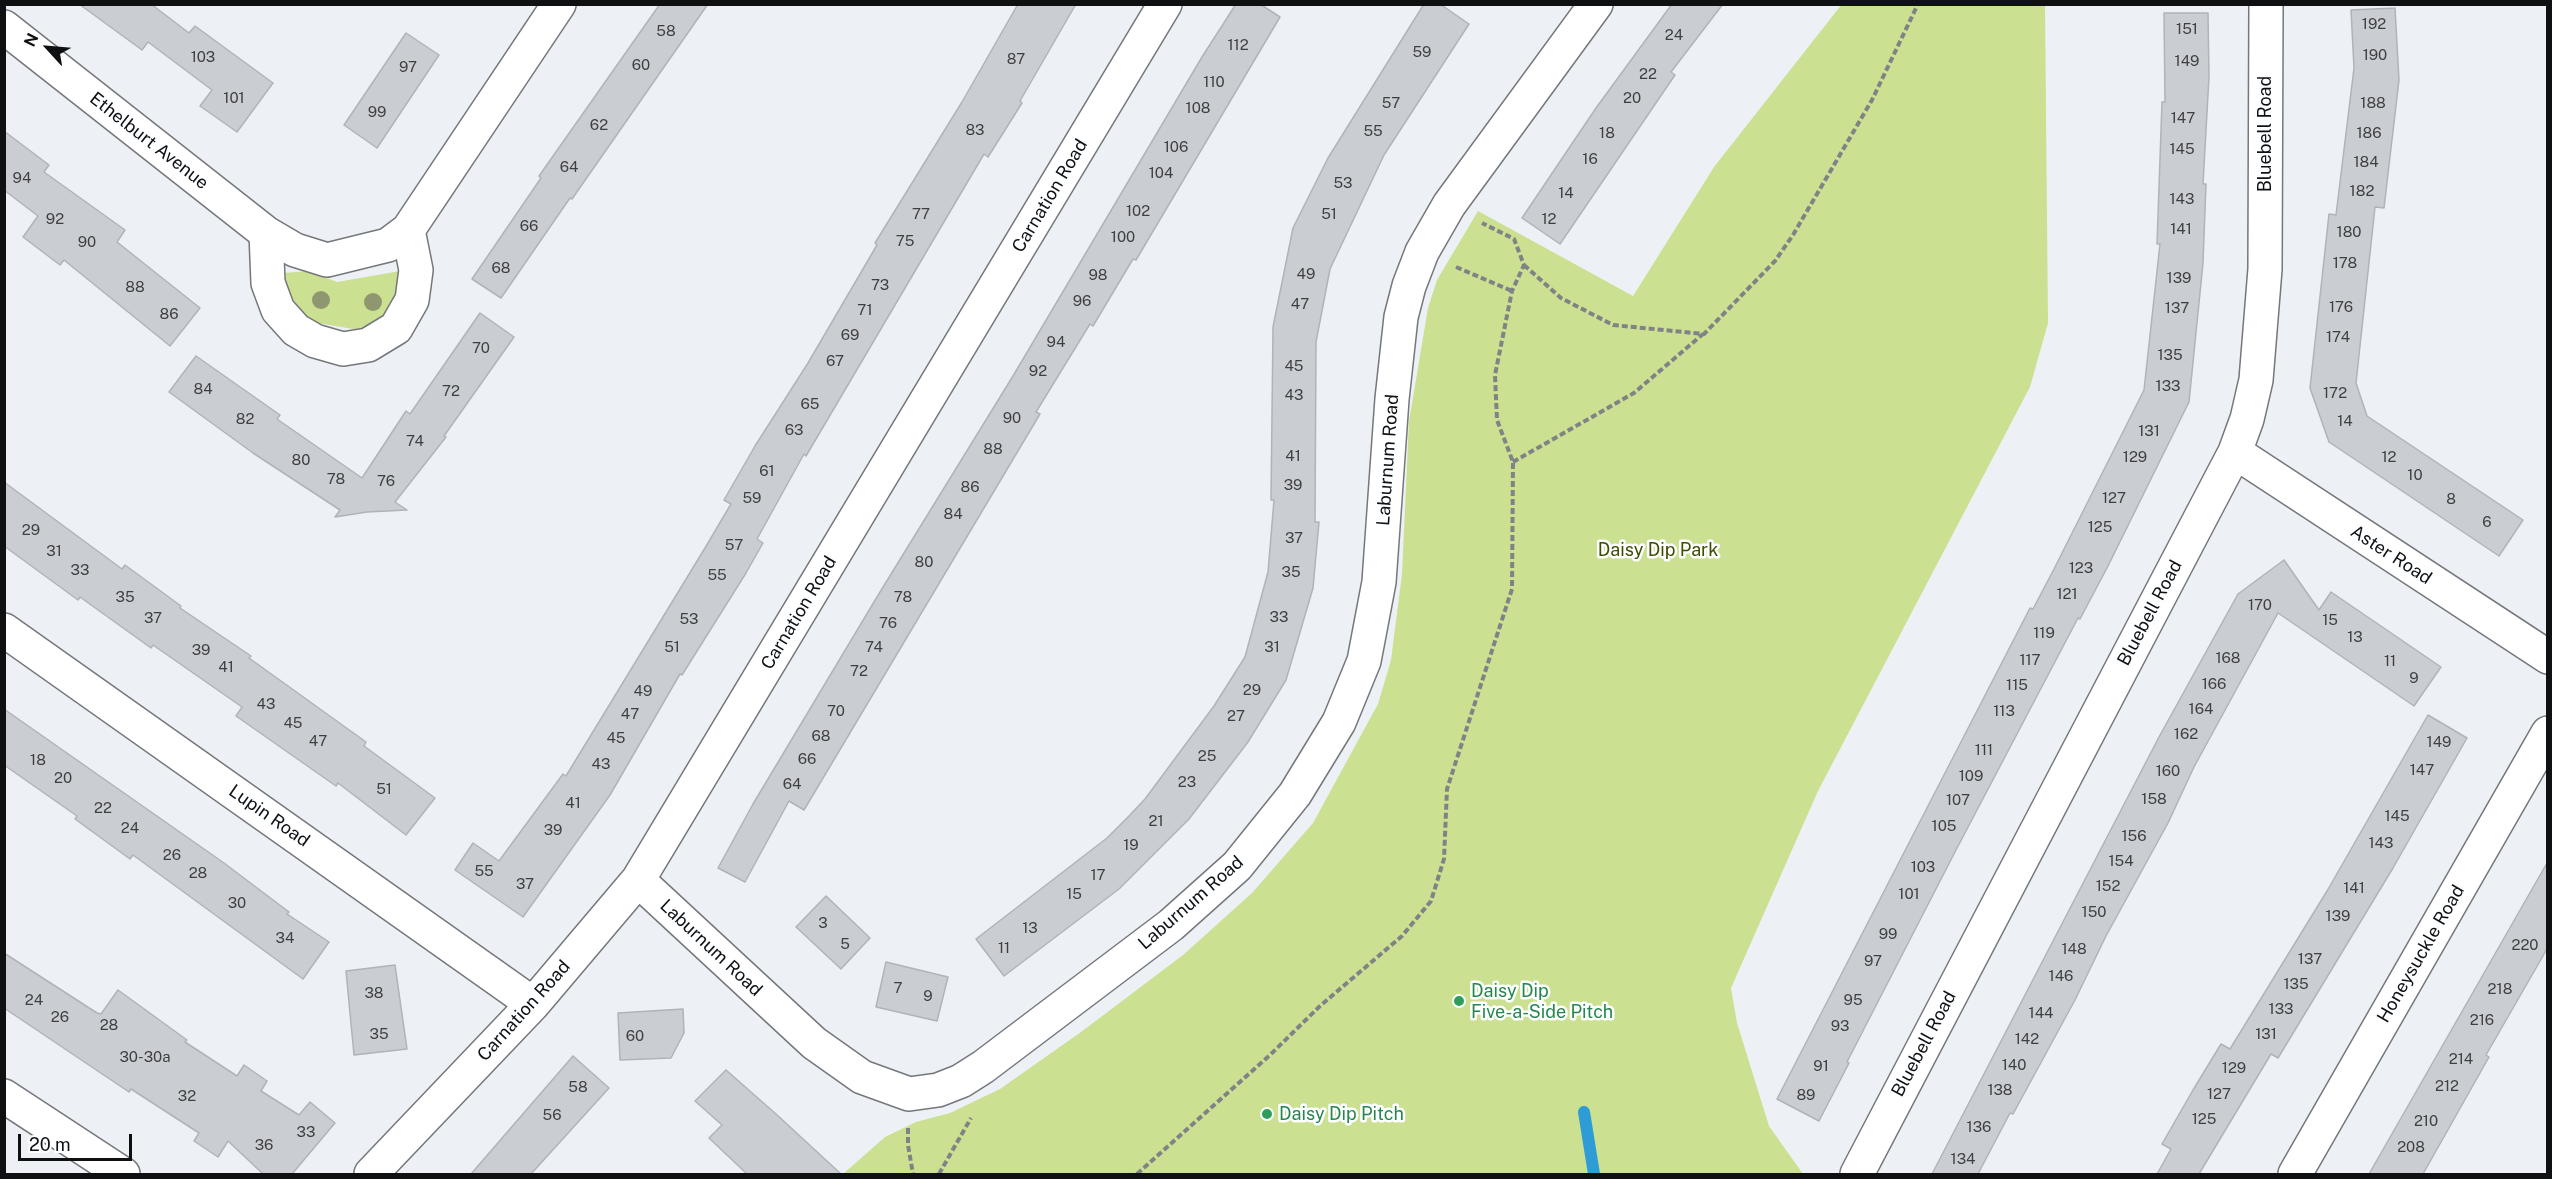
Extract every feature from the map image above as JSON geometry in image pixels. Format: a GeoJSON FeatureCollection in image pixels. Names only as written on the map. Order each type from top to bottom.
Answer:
{"type":"FeatureCollection","features":[{"type":"Feature","properties":{"kind":"street","name":"Ethelburt Avenue"},"geometry":{"type":"LineString","coordinates":[[4,27],[266,233],[295,250],[327,260],[388,245],[408,230],[560,4]]}},
{"type":"Feature","properties":{"kind":"street","name":"Carnation Road"},"geometry":{"type":"LineString","coordinates":[[372,1174],[533,1004],[638,880],[1165,4]]}},
{"type":"Feature","properties":{"kind":"street","name":"Laburnum Road"},"geometry":{"type":"LineString","coordinates":[[638,880],[814,1043],[862,1077],[909,1094],[938,1090],[961,1081],[983,1068],[1172,925],[1237,866],[1295,794],[1339,722],[1364,661],[1377,593],[1392,399],[1401,317],[1409,286],[1422,252],[1449,205],[1596,4]]}},
{"type":"Feature","properties":{"kind":"street","name":"Bluebell Road"},"geometry":{"type":"LineString","coordinates":[[1857,1174],[2235,452],[2250,409],[2256,380],[2265,268],[2266,4]]}},
{"type":"Feature","properties":{"kind":"street"},"geometry":{"type":"LineString","coordinates":[[266,233],[268,283],[278,310],[296,330],[305,336],[343,349],[368,345],[396,328],[412,300],[416,270],[408,230]]}},
{"type":"Feature","properties":{"kind":"street","name":"Aster Road"},"geometry":{"type":"LineString","coordinates":[[2235,452],[2547,657]]}},
{"type":"Feature","properties":{"kind":"street","name":"Lupin Road"},"geometry":{"type":"LineString","coordinates":[[4,630],[533,1004]]}},
{"type":"Feature","properties":{"kind":"street","name":"Honeysuckle Road"},"geometry":{"type":"LineString","coordinates":[[2295,1174],[2547,734]]}},
{"type":"Feature","properties":{"kind":"street"},"geometry":{"type":"LineString","coordinates":[[4,1096],[123,1174]]}},
{"type":"Feature","properties":{"kind":"path"},"geometry":{"type":"LineString","coordinates":[[1513,462],[1634,393],[1704,334],[1768,269],[1793,235],[1872,100],[1918,4]]}},
{"type":"Feature","properties":{"kind":"path"},"geometry":{"type":"LineString","coordinates":[[1475,219],[1514,239],[1524,265],[1561,298],[1613,325],[1704,334]]}},
{"type":"Feature","properties":{"kind":"path"},"geometry":{"type":"LineString","coordinates":[[1422,252],[1512,291]]}},
{"type":"Feature","properties":{"kind":"path"},"geometry":{"type":"LineString","coordinates":[[1137,1174],[1270,1055],[1320,1006],[1402,936],[1431,901],[1444,859],[1447,789],[1478,702],[1512,589],[1513,462],[1497,420],[1495,375],[1512,291],[1524,265]]}},
{"type":"Feature","properties":{"kind":"path"},"geometry":{"type":"LineString","coordinates":[[939,1174],[979,1105],[983,1068]]}},
{"type":"Feature","properties":{"kind":"path"},"geometry":{"type":"LineString","coordinates":[[908,1145],[913,1174]]}},
{"type":"Feature","properties":{"kind":"green space","name":"Daisy Dip Park"},"geometry":{"type":"Polygon","coordinates":[[[1842,4],[2045,5],[2048,323],[2030,387],[1818,791],[1731,988],[1737,1023],[1769,1126],[1803,1174],[843,1174],[885,1137],[916,1122],[950,1113],[1000,1089],[1081,1032],[1183,955],[1252,893],[1313,823],[1378,704],[1391,660],[1402,574],[1409,421],[1428,308],[1437,280],[1478,211],[1633,296],[1714,167],[1842,4]]]}},
{"type":"Feature","properties":{"kind":"green space"},"geometry":{"type":"Polygon","coordinates":[[[309,271],[337,282],[400,271],[398,292],[389,314],[370,328],[359,330],[317,323],[298,315],[281,291],[283,273],[309,271]]]}},
{"type":"Feature","properties":{"kind":"building"},"geometry":{"type":"Polygon","coordinates":[[[79,4],[151,4],[189,33],[195,26],[273,83],[237,132],[200,106],[212,90],[148,42],[142,50],[79,4]]]}},
{"type":"Feature","properties":{"kind":"building"},"geometry":{"type":"Polygon","coordinates":[[[660,4],[708,4],[501,298],[472,279],[541,178],[539,176],[660,4]]]}},
{"type":"Feature","properties":{"kind":"building"},"geometry":{"type":"Polygon","coordinates":[[[1018,4],[1076,4],[1020,101],[1022,103],[988,157],[984,154],[806,456],[804,454],[757,539],[763,543],[746,573],[682,675],[680,674],[610,795],[523,917],[455,870],[473,843],[499,861],[563,774],[566,776],[731,504],[724,500],[808,363],[877,245],[875,243],[962,102],[1018,4]]]}},
{"type":"Feature","properties":{"kind":"building"},"geometry":{"type":"Polygon","coordinates":[[[1236,4],[1260,4],[1280,17],[1136,260],[1133,259],[1093,326],[1090,324],[1036,412],[1040,414],[804,810],[789,801],[745,882],[718,868],[753,804],[880,592],[1013,376],[1202,57],[1236,4]]]}},
{"type":"Feature","properties":{"kind":"building"},"geometry":{"type":"Polygon","coordinates":[[[1424,4],[1440,4],[1469,24],[1384,155],[1330,269],[1316,342],[1315,522],[1319,522],[1313,588],[1286,680],[1248,742],[1189,819],[1119,889],[1004,976],[976,939],[1107,838],[1129,816],[1145,799],[1214,706],[1245,657],[1268,572],[1274,500],[1271,500],[1273,327],[1293,228],[1328,158],[1424,4]]]}},
{"type":"Feature","properties":{"kind":"building"},"geometry":{"type":"Polygon","coordinates":[[[1672,4],[1723,4],[1671,72],[1675,75],[1560,244],[1522,218],[1596,108],[1672,4]]]}},
{"type":"Feature","properties":{"kind":"building"},"geometry":{"type":"Polygon","coordinates":[[[2395,8],[2399,80],[2384,208],[2375,207],[2356,383],[2367,416],[2523,520],[2499,556],[2329,442],[2310,388],[2329,214],[2336,215],[2354,68],[2351,10],[2395,8]]]}},
{"type":"Feature","properties":{"kind":"building"},"geometry":{"type":"Polygon","coordinates":[[[2164,13],[2208,13],[2209,77],[2203,184],[2206,184],[2203,263],[2189,402],[2108,566],[2080,619],[2078,618],[1956,850],[1819,1121],[1777,1099],[2030,608],[2033,609],[2054,569],[2144,390],[2160,244],[2157,244],[2162,102],[2165,102],[2164,13]]]}},
{"type":"Feature","properties":{"kind":"building"},"geometry":{"type":"Polygon","coordinates":[[[406,33],[439,55],[377,148],[344,125],[406,33]]]}},
{"type":"Feature","properties":{"kind":"building"},"geometry":{"type":"Polygon","coordinates":[[[4,131],[49,165],[44,172],[125,230],[117,242],[200,308],[170,346],[64,260],[60,265],[23,237],[38,216],[4,190],[4,131]]]}},
{"type":"Feature","properties":{"kind":"building"},"geometry":{"type":"Polygon","coordinates":[[[480,313],[514,337],[444,436],[446,437],[395,502],[407,510],[367,512],[335,517],[340,510],[253,453],[169,392],[196,356],[280,415],[277,419],[362,478],[406,411],[410,414],[480,313]]]}},
{"type":"Feature","properties":{"kind":"building"},"geometry":{"type":"Polygon","coordinates":[[[4,482],[122,569],[125,565],[181,606],[180,608],[251,656],[249,658],[366,742],[364,746],[435,798],[406,835],[338,783],[336,786],[236,716],[242,707],[153,645],[151,648],[80,597],[78,600],[4,546],[4,482]]]}},
{"type":"Feature","properties":{"kind":"building"},"geometry":{"type":"Polygon","coordinates":[[[2284,560],[2319,610],[2331,592],[2441,667],[2414,706],[2278,613],[2194,767],[2168,823],[2106,936],[2075,1000],[1978,1174],[1932,1174],[2159,737],[2238,594],[2284,560]]]}},
{"type":"Feature","properties":{"kind":"building"},"geometry":{"type":"Polygon","coordinates":[[[4,709],[224,863],[289,912],[287,914],[329,942],[303,979],[133,855],[130,859],[75,819],[77,816],[4,765],[4,709]]]}},
{"type":"Feature","properties":{"kind":"building"},"geometry":{"type":"Polygon","coordinates":[[[2428,715],[2467,738],[2393,868],[2278,1058],[2271,1054],[2199,1174],[2157,1174],[2171,1149],[2162,1144],[2193,1090],[2221,1044],[2230,1049],[2327,891],[2428,715]]]}},
{"type":"Feature","properties":{"kind":"building"},"geometry":{"type":"Polygon","coordinates":[[[2547,863],[2547,949],[2486,1055],[2489,1057],[2423,1174],[2369,1174],[2547,863]]]}},
{"type":"Feature","properties":{"kind":"building"},"geometry":{"type":"Polygon","coordinates":[[[826,896],[870,938],[841,969],[796,927],[826,896]]]}},
{"type":"Feature","properties":{"kind":"building"},"geometry":{"type":"Polygon","coordinates":[[[4,953],[97,1013],[101,1014],[118,990],[187,1040],[185,1042],[237,1076],[244,1065],[267,1081],[261,1091],[299,1115],[310,1102],[335,1123],[292,1174],[263,1174],[228,1141],[218,1157],[194,1141],[199,1133],[131,1089],[129,1092],[4,1008],[4,953]]]}},
{"type":"Feature","properties":{"kind":"building"},"geometry":{"type":"Polygon","coordinates":[[[886,962],[948,977],[937,1021],[876,1007],[886,962]]]}},
{"type":"Feature","properties":{"kind":"building"},"geometry":{"type":"Polygon","coordinates":[[[395,965],[407,1049],[354,1055],[346,971],[395,965]]]}},
{"type":"Feature","properties":{"kind":"building"},"geometry":{"type":"Polygon","coordinates":[[[683,1009],[684,1033],[671,1058],[620,1060],[618,1013],[683,1009]]]}},
{"type":"Feature","properties":{"kind":"building"},"geometry":{"type":"Polygon","coordinates":[[[573,1056],[609,1088],[531,1174],[471,1174],[573,1056]]]}},
{"type":"Feature","properties":{"kind":"building"},"geometry":{"type":"Polygon","coordinates":[[[726,1070],[841,1174],[747,1174],[709,1138],[722,1125],[695,1101],[726,1070]]]}},
{"type":"Feature","properties":{"kind":"waterway"},"geometry":{"type":"LineString","coordinates":[[1584,1112],[1594,1174]]}},
{"type":"Feature","properties":{"kind":"place","name":"Daisy Dip Five-a-Side Pitch"},"geometry":{"type":"Point","coordinates":[1459,1001]}},
{"type":"Feature","properties":{"kind":"place","name":"Daisy Dip Pitch"},"geometry":{"type":"Point","coordinates":[1267,1114]}}]}
